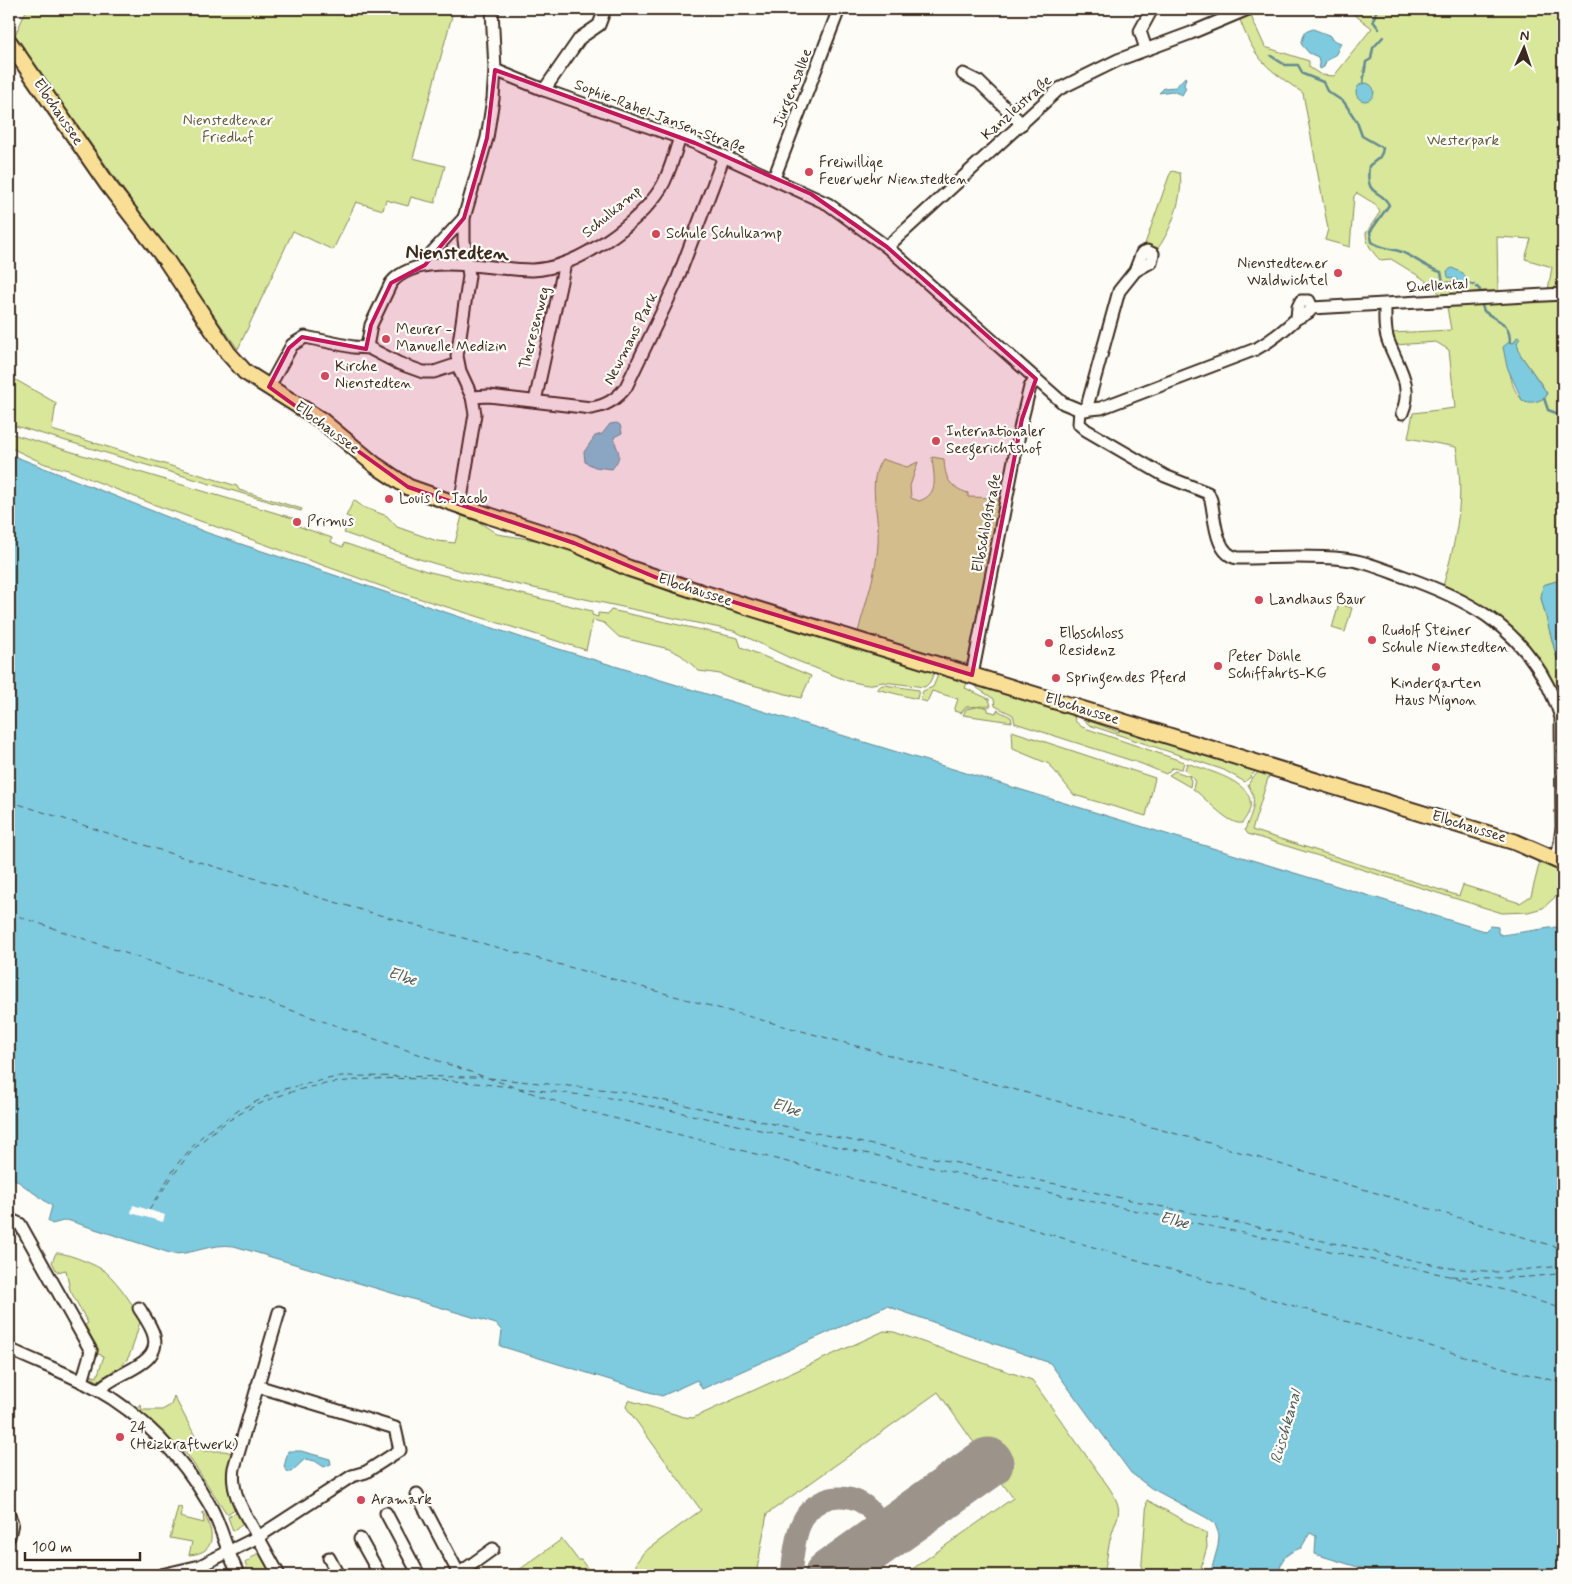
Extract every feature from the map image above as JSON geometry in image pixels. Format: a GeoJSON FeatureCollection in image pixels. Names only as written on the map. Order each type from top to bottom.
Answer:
{"type":"FeatureCollection","features":[{"type":"Feature","properties":{"kind":"main road","name":"Elbchaussee"},"geometry":{"type":"LineString","coordinates":[[9,42],[108,185],[166,260],[228,353],[241,368],[334,430],[369,460],[401,483],[574,543],[628,568],[662,580],[1515,842],[1559,861]]}},
{"type":"Feature","properties":{"kind":"street"},"geometry":{"type":"LineString","coordinates":[[460,505],[474,421],[472,398],[458,364],[457,348],[470,266],[464,240],[464,218],[487,138],[495,70],[492,9]]}},
{"type":"Feature","properties":{"kind":"street"},"geometry":{"type":"LineString","coordinates":[[544,90],[580,38],[599,25],[605,9]]}},
{"type":"Feature","properties":{"kind":"street","name":"Jürgensallee"},"geometry":{"type":"LineString","coordinates":[[774,178],[839,9]]}},
{"type":"Feature","properties":{"kind":"street"},"geometry":{"type":"LineString","coordinates":[[1146,49],[1140,28],[1152,9]]}},
{"type":"Feature","properties":{"kind":"street","name":"Kanzleistraße"},"geometry":{"type":"LineString","coordinates":[[887,247],[1053,94],[1070,82],[1146,49],[1248,9]]}},
{"type":"Feature","properties":{"kind":"street","name":"Sophie-Rahel-Jansen-Straße"},"geometry":{"type":"LineString","coordinates":[[495,70],[544,90],[680,138],[774,178],[838,210],[887,247],[1063,403],[1083,410]]}},
{"type":"Feature","properties":{"kind":"street"},"geometry":{"type":"LineString","coordinates":[[963,74],[985,88],[1022,124]]}},
{"type":"Feature","properties":{"kind":"street","name":"Schulkamp"},"geometry":{"type":"LineString","coordinates":[[425,265],[458,264],[535,270],[565,263],[588,253],[619,230],[653,198],[665,181],[680,138]]}},
{"type":"Feature","properties":{"kind":"street","name":"Newmans Park"},"geometry":{"type":"LineString","coordinates":[[472,398],[489,396],[582,408],[598,407],[618,396],[626,387],[676,283],[724,156]]}},
{"type":"Feature","properties":{"kind":"street"},"geometry":{"type":"LineString","coordinates":[[367,347],[371,325],[391,283],[402,274],[425,265],[426,259],[464,218]]}},
{"type":"Feature","properties":{"kind":"street","name":"Theresenweg"},"geometry":{"type":"LineString","coordinates":[[535,401],[565,263]]}},
{"type":"Feature","properties":{"kind":"street"},"geometry":{"type":"LineString","coordinates":[[1136,271],[1118,291],[1079,424],[1086,430],[1165,476],[1208,493],[1222,548],[1228,556],[1238,558],[1300,557],[1345,559],[1384,569],[1444,593],[1485,613],[1506,628],[1538,666],[1558,706],[1561,718],[1562,806],[1559,861]]}},
{"type":"Feature","properties":{"kind":"street","name":"Quellental"},"geometry":{"type":"LineString","coordinates":[[1083,410],[1101,408],[1256,349],[1274,338],[1298,318],[1298,307],[1301,301],[1309,301],[1312,308],[1563,294]]}},
{"type":"Feature","properties":{"kind":"street"},"geometry":{"type":"LineString","coordinates":[[1385,305],[1387,339],[1403,371],[1406,388],[1406,404],[1402,413]]}},
{"type":"Feature","properties":{"kind":"street"},"geometry":{"type":"LineString","coordinates":[[269,387],[290,348],[302,337],[312,337],[353,347],[367,347],[398,363],[423,372],[434,372],[458,364]]}},
{"type":"Feature","properties":{"kind":"street","name":"Elbschloßstraße"},"geometry":{"type":"LineString","coordinates":[[972,675],[1022,419],[1030,387],[1036,379]]}},
{"type":"Feature","properties":{"kind":"street"},"geometry":{"type":"LineString","coordinates":[[9,1220],[20,1224],[91,1351],[82,1382]]}},
{"type":"Feature","properties":{"kind":"street"},"geometry":{"type":"LineString","coordinates":[[98,1390],[108,1380],[148,1360],[155,1337],[139,1308]]}},
{"type":"Feature","properties":{"kind":"street"},"geometry":{"type":"LineString","coordinates":[[279,1312],[232,1478],[237,1499],[279,1575]]}},
{"type":"Feature","properties":{"kind":"street"},"geometry":{"type":"LineString","coordinates":[[9,1349],[98,1390],[132,1414],[185,1466],[218,1521],[239,1575]]}},
{"type":"Feature","properties":{"kind":"street"},"geometry":{"type":"LineString","coordinates":[[161,1575],[195,1568],[229,1553],[258,1537],[352,1476],[366,1472],[400,1450],[395,1428],[257,1386]]}},
{"type":"Feature","properties":{"kind":"street"},"geometry":{"type":"LineString","coordinates":[[417,1494],[458,1574],[494,1549]]}},
{"type":"Feature","properties":{"kind":"street"},"geometry":{"type":"LineString","coordinates":[[386,1514],[419,1575]]}},
{"type":"Feature","properties":{"kind":"street"},"geometry":{"type":"LineString","coordinates":[[9,1515],[12,1523],[9,1537]]}},
{"type":"Feature","properties":{"kind":"street"},"geometry":{"type":"LineString","coordinates":[[360,1539],[380,1575]]}},
{"type":"Feature","properties":{"kind":"street"},"geometry":{"type":"LineString","coordinates":[[329,1558],[338,1575]]}},
{"type":"Feature","properties":{"kind":"highlighted area"},"geometry":{"type":"Polygon","coordinates":[[[495,70],[695,143],[811,194],[887,247],[1036,379],[1022,419],[972,675],[662,580],[574,543],[408,487],[269,387],[289,348],[302,337],[366,349],[371,325],[391,283],[425,265],[464,218],[487,138],[495,70]]]}},
{"type":"Feature","properties":{"kind":"green space","name":"Nienstedtener Friedhof"},"geometry":{"type":"Polygon","coordinates":[[[27,9],[442,9],[452,16],[413,158],[445,166],[435,203],[411,197],[408,206],[386,200],[383,210],[356,202],[333,250],[293,231],[238,349],[14,37],[27,9]]]}},
{"type":"Feature","properties":{"kind":"green space","name":"Westerpark"},"geometry":{"type":"Polygon","coordinates":[[[1347,9],[1563,9],[1563,290],[1548,290],[1552,267],[1525,259],[1531,239],[1497,237],[1498,291],[1443,296],[1422,278],[1391,259],[1380,260],[1369,245],[1366,233],[1380,212],[1375,204],[1357,193],[1354,196],[1350,247],[1325,240],[1328,229],[1303,93],[1280,77],[1257,55],[1240,20],[1250,14],[1265,47],[1309,61],[1309,67],[1321,75],[1334,76],[1372,28],[1347,9]]]}},
{"type":"Feature","properties":{"kind":"green space"},"geometry":{"type":"Polygon","coordinates":[[[1172,171],[1180,173],[1180,192],[1172,223],[1158,248],[1145,244],[1172,171]]]}},
{"type":"Feature","properties":{"kind":"green space"},"geometry":{"type":"Polygon","coordinates":[[[1563,299],[1563,579],[1543,585],[1541,598],[1563,682],[1563,711],[1538,663],[1514,630],[1490,611],[1443,586],[1456,534],[1460,500],[1459,466],[1456,447],[1408,438],[1413,413],[1455,408],[1449,350],[1436,342],[1395,345],[1391,333],[1451,330],[1447,307],[1490,302],[1563,299]],[[1516,339],[1514,343],[1509,342],[1509,366],[1512,384],[1520,398],[1526,402],[1544,388],[1520,354],[1516,339]]]}},
{"type":"Feature","properties":{"kind":"green space"},"geometry":{"type":"Polygon","coordinates":[[[9,376],[56,403],[52,430],[237,486],[239,490],[302,509],[301,511],[9,424],[9,376]]]}},
{"type":"Feature","properties":{"kind":"green space"},"geometry":{"type":"Polygon","coordinates":[[[9,433],[296,519],[298,526],[332,538],[331,542],[343,547],[344,543],[426,571],[592,611],[592,615],[598,617],[598,613],[608,614],[611,610],[738,638],[741,647],[811,676],[801,698],[734,680],[720,674],[699,671],[681,655],[669,649],[619,637],[604,623],[593,620],[586,650],[389,589],[150,503],[68,470],[45,464],[9,447],[9,433]]]}},
{"type":"Feature","properties":{"kind":"green space"},"geometry":{"type":"Polygon","coordinates":[[[932,457],[944,459],[949,481],[956,488],[968,493],[968,497],[1000,498],[971,658],[963,665],[858,632],[877,556],[878,530],[874,485],[878,467],[882,459],[907,467],[918,462],[910,486],[911,498],[919,501],[926,498],[933,488],[932,457]]]}},
{"type":"Feature","properties":{"kind":"green space"},"geometry":{"type":"Polygon","coordinates":[[[354,500],[363,507],[387,516],[397,527],[437,541],[455,543],[462,516],[479,522],[497,534],[548,542],[573,550],[668,591],[968,680],[965,688],[989,699],[991,706],[966,707],[961,713],[954,711],[958,699],[932,691],[927,702],[920,700],[923,691],[933,687],[938,675],[934,673],[930,682],[925,687],[883,682],[867,685],[848,681],[790,658],[734,631],[478,576],[419,559],[344,533],[351,518],[346,516],[354,500]]]}},
{"type":"Feature","properties":{"kind":"green space"},"geometry":{"type":"Polygon","coordinates":[[[1339,604],[1352,608],[1345,632],[1332,628],[1339,604]]]}},
{"type":"Feature","properties":{"kind":"green space"},"geometry":{"type":"Polygon","coordinates":[[[978,684],[1074,714],[1075,721],[1082,727],[1184,762],[1182,769],[1172,768],[1166,774],[1142,764],[1015,723],[1013,715],[995,706],[994,699],[977,688],[978,684]]]}},
{"type":"Feature","properties":{"kind":"green space"},"geometry":{"type":"Polygon","coordinates":[[[882,685],[919,690],[917,699],[877,689],[882,685]]]}},
{"type":"Feature","properties":{"kind":"green space"},"geometry":{"type":"Polygon","coordinates":[[[981,706],[988,708],[988,711],[996,713],[997,710],[1011,717],[1012,722],[963,715],[966,709],[981,706]]]}},
{"type":"Feature","properties":{"kind":"green space"},"geometry":{"type":"Polygon","coordinates":[[[1084,719],[1119,732],[1120,730],[1139,734],[1257,770],[1245,782],[1224,770],[1089,725],[1084,719]]]}},
{"type":"Feature","properties":{"kind":"green space"},"geometry":{"type":"Polygon","coordinates":[[[1012,731],[1155,778],[1146,816],[1074,795],[1049,764],[1013,749],[1012,731]]]}},
{"type":"Feature","properties":{"kind":"green space"},"geometry":{"type":"Polygon","coordinates":[[[1187,763],[1223,776],[1235,782],[1244,790],[1250,799],[1249,810],[1242,823],[1237,823],[1224,816],[1193,789],[1195,780],[1185,770],[1187,763]]]}},
{"type":"Feature","properties":{"kind":"green space"},"geometry":{"type":"Polygon","coordinates":[[[1175,771],[1189,776],[1191,781],[1190,787],[1169,775],[1175,771]]]}},
{"type":"Feature","properties":{"kind":"green space"},"geometry":{"type":"Polygon","coordinates":[[[1260,771],[1269,775],[1252,830],[1459,896],[1463,885],[1520,903],[1531,896],[1540,861],[1563,871],[1562,891],[1543,908],[1528,912],[1502,913],[1248,834],[1245,830],[1253,808],[1253,797],[1248,785],[1252,778],[1260,771]]]}},
{"type":"Feature","properties":{"kind":"green space"},"geometry":{"type":"Polygon","coordinates":[[[56,1253],[82,1260],[106,1272],[125,1294],[141,1319],[132,1350],[124,1363],[109,1375],[97,1381],[90,1375],[97,1377],[104,1356],[95,1353],[99,1350],[85,1325],[88,1323],[70,1290],[66,1270],[57,1272],[52,1262],[56,1253]]]}},
{"type":"Feature","properties":{"kind":"green space"},"geometry":{"type":"Polygon","coordinates":[[[884,1331],[894,1332],[1032,1380],[1108,1486],[1117,1502],[1118,1513],[1103,1575],[904,1575],[1013,1498],[938,1392],[767,1514],[756,1575],[636,1575],[636,1563],[644,1552],[701,1510],[626,1407],[628,1400],[693,1418],[884,1331]]]}},
{"type":"Feature","properties":{"kind":"green space"},"geometry":{"type":"Polygon","coordinates":[[[174,1396],[203,1451],[233,1453],[229,1468],[229,1481],[238,1507],[227,1514],[189,1457],[137,1410],[141,1405],[142,1410],[162,1410],[171,1405],[174,1396]]]}},
{"type":"Feature","properties":{"kind":"green space"},"geometry":{"type":"Polygon","coordinates":[[[1147,1500],[1206,1533],[1207,1547],[1199,1575],[1141,1575],[1147,1500]]]}},
{"type":"Feature","properties":{"kind":"green space"},"geometry":{"type":"Polygon","coordinates":[[[178,1507],[182,1508],[180,1517],[204,1523],[203,1512],[210,1526],[211,1533],[209,1546],[205,1550],[189,1555],[192,1542],[170,1538],[178,1507]]]}},
{"type":"Feature","properties":{"kind":"green space"},"geometry":{"type":"Polygon","coordinates":[[[240,1510],[246,1522],[233,1531],[228,1517],[240,1510]]]}},
{"type":"Feature","properties":{"kind":"green space"},"geometry":{"type":"Polygon","coordinates":[[[562,1539],[578,1560],[581,1560],[591,1573],[595,1575],[512,1575],[562,1539]]]}},
{"type":"Feature","properties":{"kind":"green space"},"geometry":{"type":"Polygon","coordinates":[[[259,1552],[273,1575],[250,1575],[245,1563],[259,1552]]]}},
{"type":"Feature","properties":{"kind":"water"},"geometry":{"type":"Polygon","coordinates":[[[1313,29],[1331,36],[1331,39],[1341,43],[1336,54],[1326,61],[1324,67],[1320,69],[1318,57],[1309,53],[1301,44],[1305,32],[1313,29]]]}},
{"type":"Feature","properties":{"kind":"water"},"geometry":{"type":"Polygon","coordinates":[[[1185,77],[1184,85],[1186,88],[1182,95],[1172,91],[1159,93],[1164,88],[1176,87],[1185,77]]]}},
{"type":"Feature","properties":{"kind":"water"},"geometry":{"type":"Polygon","coordinates":[[[1361,83],[1369,83],[1374,88],[1372,99],[1361,101],[1356,96],[1356,88],[1361,83]]]}},
{"type":"Feature","properties":{"kind":"water"},"geometry":{"type":"Polygon","coordinates":[[[1452,268],[1463,273],[1468,281],[1466,285],[1459,286],[1456,280],[1448,277],[1447,271],[1452,268]]]}},
{"type":"Feature","properties":{"kind":"water"},"geometry":{"type":"Polygon","coordinates":[[[1517,337],[1520,338],[1517,343],[1520,354],[1547,393],[1546,397],[1537,401],[1528,402],[1522,400],[1507,367],[1503,347],[1509,342],[1514,343],[1517,337]]]}},
{"type":"Feature","properties":{"kind":"water"},"geometry":{"type":"Polygon","coordinates":[[[617,423],[620,425],[622,433],[614,437],[619,456],[612,469],[595,467],[585,462],[584,452],[595,436],[602,434],[610,424],[617,423]]]}},
{"type":"Feature","properties":{"kind":"water"},"geometry":{"type":"Polygon","coordinates":[[[9,454],[208,533],[526,639],[1485,931],[1490,926],[1498,927],[1498,933],[1502,935],[1563,926],[1563,1575],[1384,1575],[1315,1554],[1316,1536],[1310,1533],[1301,1548],[1285,1557],[1281,1565],[1280,1575],[1210,1575],[1218,1546],[1219,1535],[1215,1524],[1151,1488],[1131,1473],[1050,1363],[887,1306],[702,1389],[697,1380],[662,1396],[500,1346],[502,1331],[496,1324],[234,1246],[210,1247],[173,1254],[67,1220],[52,1224],[48,1221],[52,1206],[9,1175],[9,454]]]}},
{"type":"Feature","properties":{"kind":"water"},"geometry":{"type":"Polygon","coordinates":[[[1563,579],[1563,596],[1559,605],[1563,615],[1563,682],[1541,598],[1543,585],[1563,579]]]}},
{"type":"Feature","properties":{"kind":"water"},"geometry":{"type":"Polygon","coordinates":[[[288,1451],[301,1451],[330,1459],[331,1464],[324,1467],[315,1461],[305,1459],[291,1472],[288,1472],[284,1467],[288,1451]]]}},
{"type":"Feature","properties":{"kind":"pier"},"geometry":{"type":"Polygon","coordinates":[[[133,1205],[165,1215],[163,1222],[131,1213],[133,1205]]]}},
{"type":"Feature","properties":{"kind":"waterway"},"geometry":{"type":"LineString","coordinates":[[1377,9],[1373,21],[1379,29]]}},
{"type":"Feature","properties":{"kind":"waterway"},"geometry":{"type":"LineString","coordinates":[[1363,83],[1366,62],[1371,59],[1373,48],[1383,37]]}},
{"type":"Feature","properties":{"kind":"waterway"},"geometry":{"type":"LineString","coordinates":[[1271,56],[1285,65],[1298,65],[1303,74],[1323,82],[1327,91],[1344,102],[1357,122],[1362,136],[1383,148],[1380,157],[1369,166],[1368,176],[1371,188],[1382,196],[1389,205],[1370,232],[1372,242],[1402,252],[1441,272],[1443,282],[1451,283],[1456,280]]}},
{"type":"Feature","properties":{"kind":"waterway"},"geometry":{"type":"LineString","coordinates":[[1467,283],[1474,285]]}},
{"type":"Feature","properties":{"kind":"waterway"},"geometry":{"type":"LineString","coordinates":[[1477,287],[1480,290]]}},
{"type":"Feature","properties":{"kind":"waterway"},"geometry":{"type":"LineString","coordinates":[[1481,303],[1484,311],[1502,323],[1508,330],[1510,342]]}},
{"type":"Feature","properties":{"kind":"waterway"},"geometry":{"type":"LineString","coordinates":[[1544,398],[1548,410],[1556,413],[1563,424]]}},
{"type":"Feature","properties":{"kind":"waterway"},"geometry":{"type":"LineString","coordinates":[[1563,472],[1563,496]]}},
{"type":"Feature","properties":{"kind":"ferry route"},"geometry":{"type":"LineString","coordinates":[[9,801],[172,854],[365,911],[1213,1144],[1563,1249]]}},
{"type":"Feature","properties":{"kind":"ferry route"},"geometry":{"type":"LineString","coordinates":[[9,913],[578,1109],[906,1192],[1515,1371],[1563,1383]]}},
{"type":"Feature","properties":{"kind":"ferry route"},"geometry":{"type":"LineString","coordinates":[[154,1201],[178,1163],[204,1134],[239,1110],[280,1090],[341,1076],[482,1077]]}},
{"type":"Feature","properties":{"kind":"ferry route"},"geometry":{"type":"LineString","coordinates":[[489,1078],[619,1091],[1450,1268],[1497,1272],[1563,1266]]}},
{"type":"Feature","properties":{"kind":"ferry route"},"geometry":{"type":"LineString","coordinates":[[149,1210],[191,1152],[208,1136],[241,1113],[277,1097],[314,1086],[353,1080],[433,1080],[511,1087]]}},
{"type":"Feature","properties":{"kind":"ferry route"},"geometry":{"type":"LineString","coordinates":[[518,1088],[619,1099],[979,1178],[1445,1275],[1504,1290],[1563,1309]]}},
{"type":"Feature","properties":{"kind":"ferry route"},"geometry":{"type":"LineString","coordinates":[[1451,1276],[1507,1278],[1563,1273]]}},
{"type":"Feature","properties":{"kind":"taxiway"},"geometry":{"type":"LineString","coordinates":[[791,1575],[795,1544],[800,1526],[809,1511],[822,1501],[836,1497],[851,1498],[864,1504],[874,1515],[880,1530],[879,1548],[876,1556],[869,1567],[859,1575]]}},
{"type":"Feature","properties":{"kind":"runway"},"geometry":{"type":"LineString","coordinates":[[830,1575],[988,1463]]}},
{"type":"Feature","properties":{"kind":"place","name":"Freiwillige Feuerwehr Nienstedten"},"geometry":{"type":"Point","coordinates":[809,172]}},
{"type":"Feature","properties":{"kind":"place","name":"Schule Schulkamp"},"geometry":{"type":"Point","coordinates":[656,234]}},
{"type":"Feature","properties":{"kind":"place","name":"Nienstedtener Waldwichtel"},"geometry":{"type":"Point","coordinates":[1338,273]}},
{"type":"Feature","properties":{"kind":"place","name":"Meurer - Manuelle Medizin"},"geometry":{"type":"Point","coordinates":[386,339]}},
{"type":"Feature","properties":{"kind":"place","name":"Kirche Nienstedten"},"geometry":{"type":"Point","coordinates":[325,376]}},
{"type":"Feature","properties":{"kind":"place","name":"Internationaler Seegerichtshof"},"geometry":{"type":"Point","coordinates":[936,441]}},
{"type":"Feature","properties":{"kind":"place","name":"Louis C. Jacob"},"geometry":{"type":"Point","coordinates":[389,499]}},
{"type":"Feature","properties":{"kind":"place","name":"Primus"},"geometry":{"type":"Point","coordinates":[297,522]}},
{"type":"Feature","properties":{"kind":"place","name":"Landhaus Baur"},"geometry":{"type":"Point","coordinates":[1259,600]}},
{"type":"Feature","properties":{"kind":"place","name":"Rudolf Steiner Schule Nienstedten"},"geometry":{"type":"Point","coordinates":[1372,640]}},
{"type":"Feature","properties":{"kind":"place","name":"Elbschloss Residenz"},"geometry":{"type":"Point","coordinates":[1049,643]}},
{"type":"Feature","properties":{"kind":"place","name":"Peter Döhle Schiffahrts-KG"},"geometry":{"type":"Point","coordinates":[1218,666]}},
{"type":"Feature","properties":{"kind":"place","name":"Kindergarten Haus Mignon"},"geometry":{"type":"Point","coordinates":[1436,667]}},
{"type":"Feature","properties":{"kind":"place","name":"Springendes Pferd"},"geometry":{"type":"Point","coordinates":[1056,678]}},
{"type":"Feature","properties":{"kind":"place","name":"24 (Heizkraftwerk)"},"geometry":{"type":"Point","coordinates":[120,1437]}},
{"type":"Feature","properties":{"kind":"place","name":"Aramark"},"geometry":{"type":"Point","coordinates":[361,1500]}},
{"type":"Feature","properties":{"kind":"district","name":"Nienstedten"},"geometry":{"type":"Point","coordinates":[457,253]}},
{"type":"Feature","properties":{"kind":"water label","name":"Elbe"},"geometry":{"type":"Point","coordinates":[402,977]}},
{"type":"Feature","properties":{"kind":"water label","name":"Elbe"},"geometry":{"type":"Point","coordinates":[786,1108]}},
{"type":"Feature","properties":{"kind":"water label","name":"Elbe"},"geometry":{"type":"Point","coordinates":[1174,1221]}},
{"type":"Feature","properties":{"kind":"water label","name":"Rüschkanal"},"geometry":{"type":"Point","coordinates":[1286,1427]}}]}
